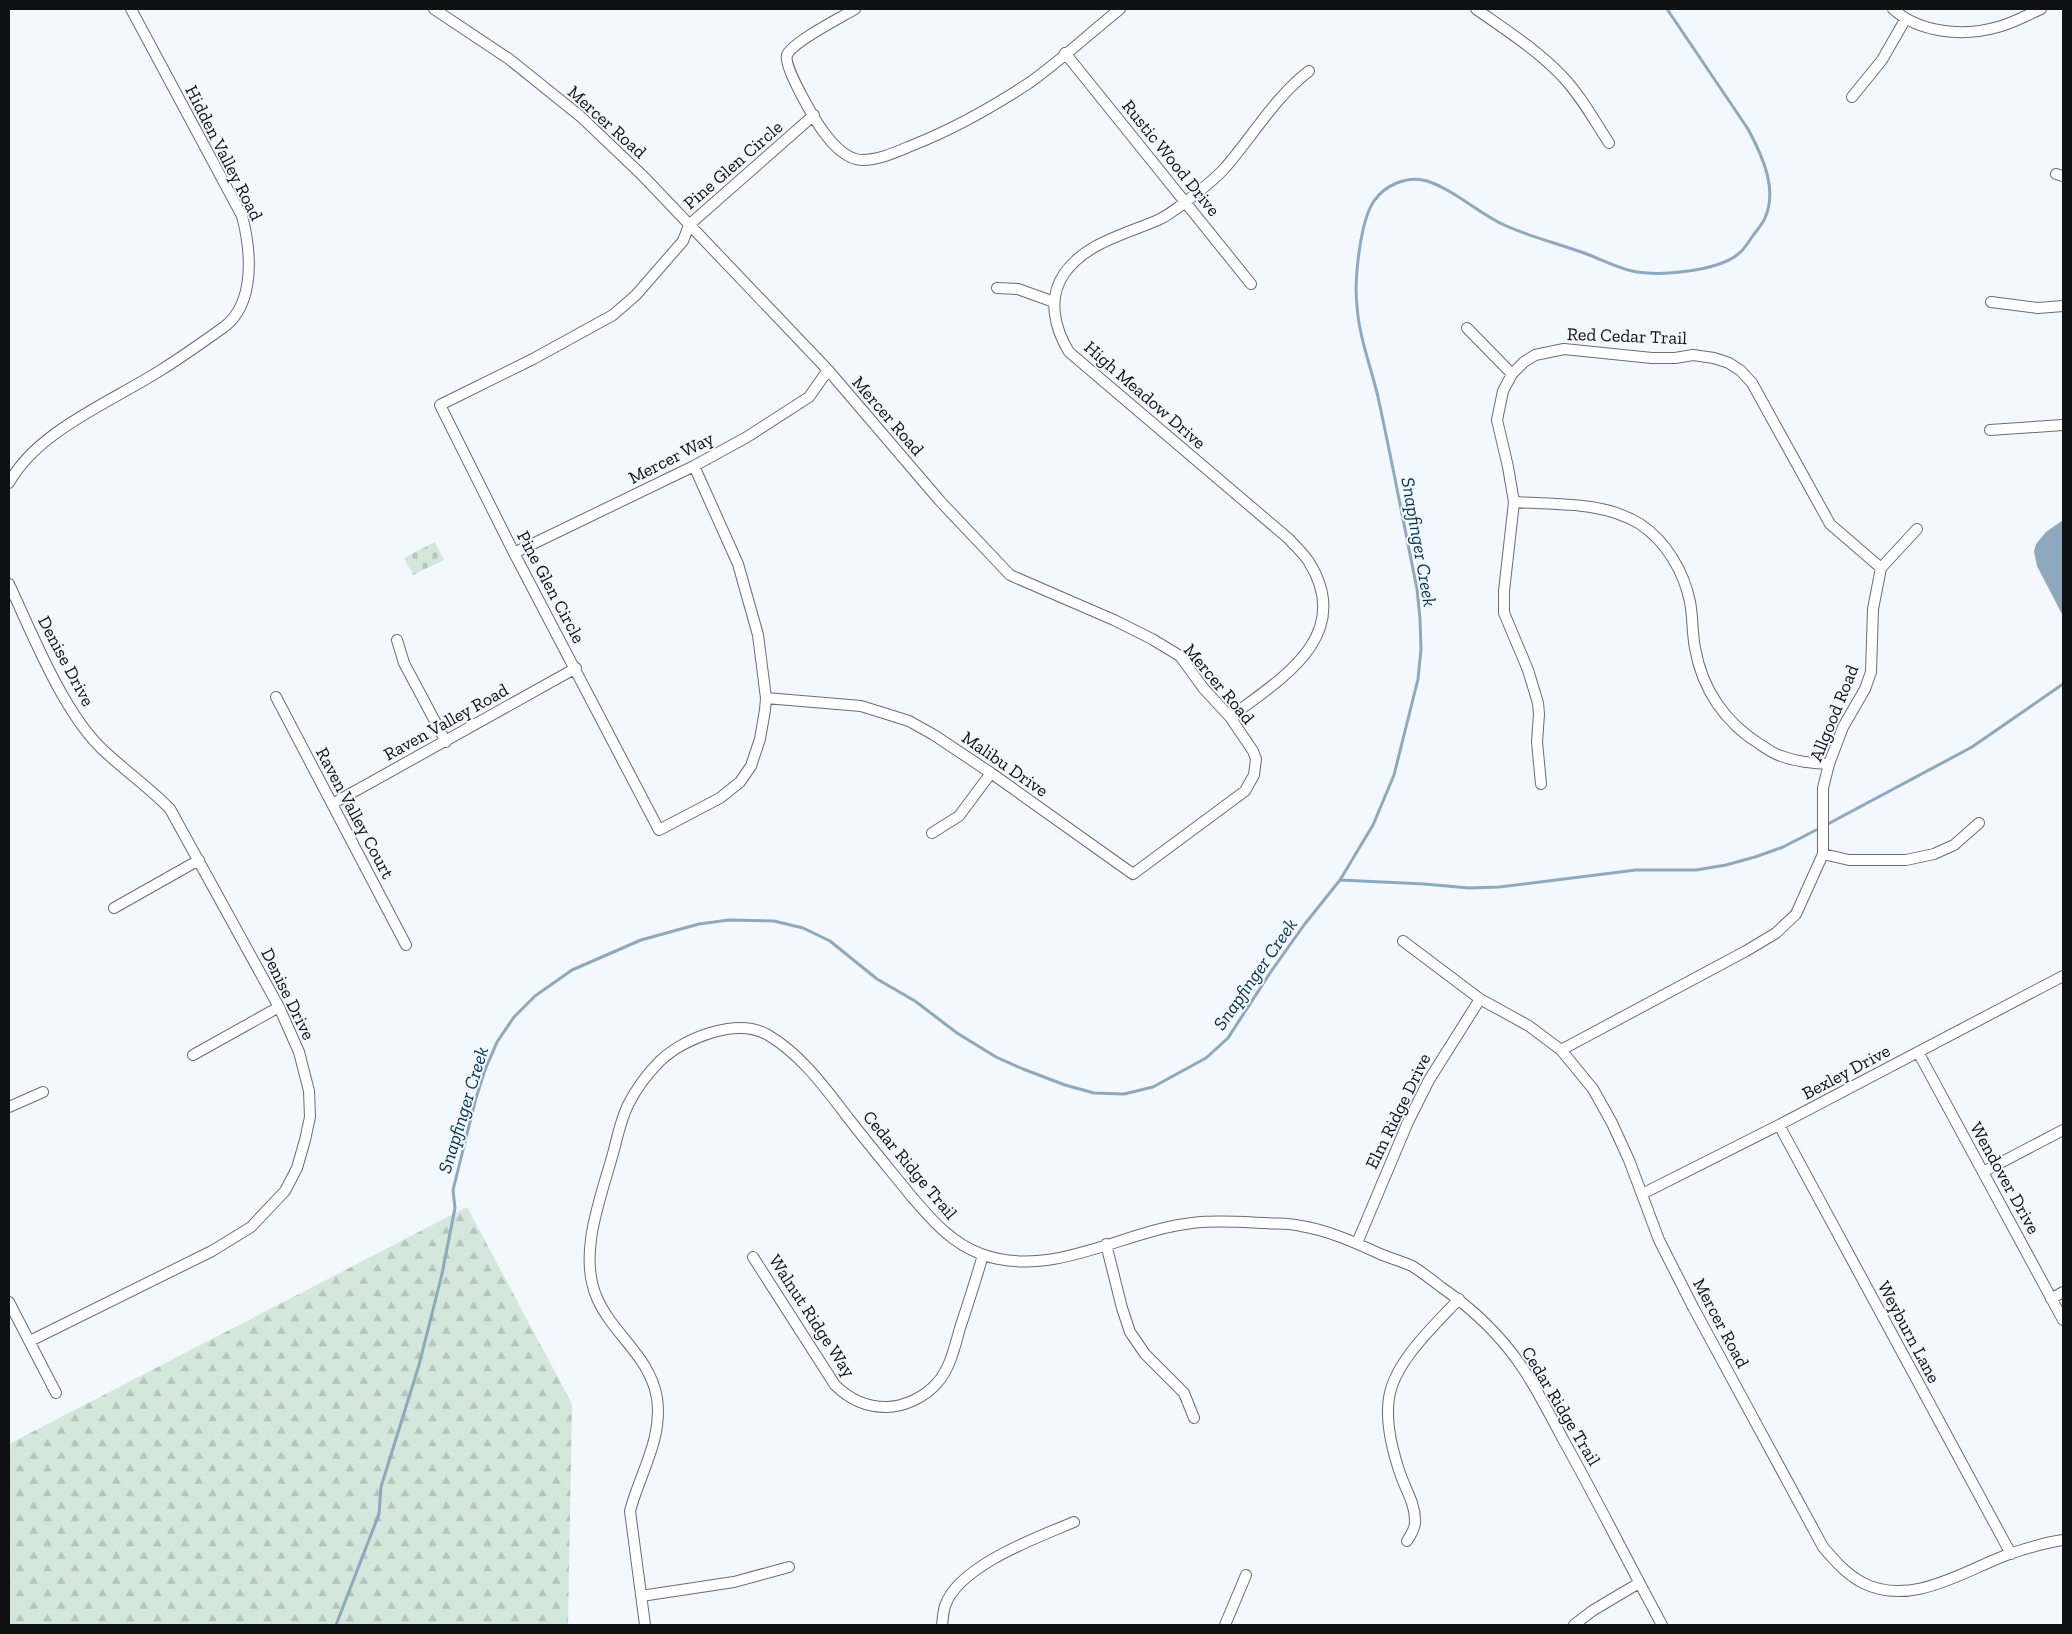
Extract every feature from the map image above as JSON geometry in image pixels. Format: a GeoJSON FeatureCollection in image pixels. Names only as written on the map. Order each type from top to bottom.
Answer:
{"type":"FeatureCollection","features":[{"type":"Feature","properties":{"kind":"street","name":"Hidden Valley Road"},"geometry":{"type":"LineString","coordinates":[[9,484],[26,458],[55,434],[161,370],[232,321],[242,306],[248,248],[242,216],[131,9]]}},
{"type":"Feature","properties":{"kind":"street","name":"Mercer Road"},"geometry":{"type":"LineString","coordinates":[[434,9],[509,59],[580,116],[643,176],[828,370],[940,501],[1010,575],[1114,620],[1152,639],[1180,656],[1204,689],[1230,718],[1253,751],[1256,759],[1254,775],[1245,791],[1198,825]]}},
{"type":"Feature","properties":{"kind":"street"},"geometry":{"type":"LineString","coordinates":[[856,9],[799,42],[786,56],[795,83],[826,135],[844,154],[860,160],[880,158],[942,134],[1029,82],[1120,9]]}},
{"type":"Feature","properties":{"kind":"street"},"geometry":{"type":"LineString","coordinates":[[1476,9],[1526,44],[1562,75],[1579,96],[1609,143]]}},
{"type":"Feature","properties":{"kind":"street"},"geometry":{"type":"LineString","coordinates":[[1893,9],[1905,20],[1938,29],[1976,32],[2000,27],[2041,9]]}},
{"type":"Feature","properties":{"kind":"street"},"geometry":{"type":"LineString","coordinates":[[1852,97],[1882,60],[1905,20]]}},
{"type":"Feature","properties":{"kind":"street","name":"Rustic Wood Drive"},"geometry":{"type":"LineString","coordinates":[[1065,53],[1251,284]]}},
{"type":"Feature","properties":{"kind":"street","name":"High Meadow Drive"},"geometry":{"type":"LineString","coordinates":[[1230,718],[1297,664],[1316,641],[1322,621],[1324,599],[1318,580],[1309,561],[1289,539],[1069,352],[1062,341],[1056,321],[1054,302],[1057,287],[1064,274],[1076,260],[1093,247],[1161,219],[1185,202],[1223,170],[1286,91],[1309,71]]}},
{"type":"Feature","properties":{"kind":"street","name":"Pine Glen Circle"},"geometry":{"type":"LineString","coordinates":[[694,466],[738,564],[758,635],[766,698],[760,739],[751,766],[740,782],[720,798],[659,830],[576,668],[514,553],[440,405],[542,354],[613,315],[636,295],[683,240],[689,225],[814,115]]}},
{"type":"Feature","properties":{"kind":"street"},"geometry":{"type":"LineString","coordinates":[[997,288],[1018,289],[1054,302]]}},
{"type":"Feature","properties":{"kind":"street"},"geometry":{"type":"LineString","coordinates":[[1991,302],[2038,308],[2063,306]]}},
{"type":"Feature","properties":{"kind":"street"},"geometry":{"type":"LineString","coordinates":[[1468,328],[1512,374]]}},
{"type":"Feature","properties":{"kind":"street","name":"Red Cedar Trail"},"geometry":{"type":"LineString","coordinates":[[1541,784],[1537,742],[1538,703],[1528,670],[1504,613],[1504,591],[1514,502],[1497,420],[1503,390],[1512,374],[1524,362],[1535,356],[1564,349],[1652,358],[1675,358],[1693,355],[1714,358],[1728,363],[1752,383],[1830,524],[1881,568]]}},
{"type":"Feature","properties":{"kind":"street","name":"Mercer Way"},"geometry":{"type":"LineString","coordinates":[[514,553],[694,466],[788,412],[809,396],[828,370]]}},
{"type":"Feature","properties":{"kind":"street"},"geometry":{"type":"LineString","coordinates":[[1990,430],[2063,424]]}},
{"type":"Feature","properties":{"kind":"street"},"geometry":{"type":"LineString","coordinates":[[1514,502],[1598,508],[1625,516],[1641,525],[1669,553],[1680,571],[1690,604],[1695,648],[1705,683],[1728,718],[1738,729],[1779,756],[1802,762],[1829,764]]}},
{"type":"Feature","properties":{"kind":"street"},"geometry":{"type":"LineString","coordinates":[[1881,568],[1916,529]]}},
{"type":"Feature","properties":{"kind":"street","name":"Allgood Road"},"geometry":{"type":"LineString","coordinates":[[1561,1050],[1746,951],[1776,933],[1796,914],[1823,854],[1823,788],[1829,764],[1843,727],[1865,689],[1871,672],[1873,609],[1881,568]]}},
{"type":"Feature","properties":{"kind":"street","name":"Denise Drive"},"geometry":{"type":"LineString","coordinates":[[9,584],[50,669],[78,719],[99,745],[170,809],[200,860],[279,1007],[299,1052],[309,1091],[310,1117],[297,1168],[285,1191],[251,1227],[212,1251],[30,1342]]}},
{"type":"Feature","properties":{"kind":"street"},"geometry":{"type":"LineString","coordinates":[[397,640],[404,663],[446,742]]}},
{"type":"Feature","properties":{"kind":"street","name":"Raven Valley Road"},"geometry":{"type":"LineString","coordinates":[[332,804],[576,668]]}},
{"type":"Feature","properties":{"kind":"street","name":"Raven Valley Court"},"geometry":{"type":"LineString","coordinates":[[276,697],[406,945]]}},
{"type":"Feature","properties":{"kind":"street","name":"Malibu Drive"},"geometry":{"type":"LineString","coordinates":[[766,698],[861,706],[910,721],[991,773],[1133,874],[1198,825]]}},
{"type":"Feature","properties":{"kind":"street"},"geometry":{"type":"LineString","coordinates":[[932,833],[959,816],[991,773]]}},
{"type":"Feature","properties":{"kind":"street"},"geometry":{"type":"LineString","coordinates":[[1823,854],[1849,860],[1906,860],[1934,854],[1954,845],[1979,823]]}},
{"type":"Feature","properties":{"kind":"street"},"geometry":{"type":"LineString","coordinates":[[114,908],[200,860]]}},
{"type":"Feature","properties":{"kind":"street","name":"Mercer Road"},"geometry":{"type":"LineString","coordinates":[[1404,941],[1480,1000],[1529,1026],[1561,1050],[1593,1089],[1612,1123],[1629,1160],[1659,1240],[1693,1307],[1819,1539],[1842,1569],[1864,1583],[1904,1591],[1939,1584],[2011,1554],[2063,1540]]}},
{"type":"Feature","properties":{"kind":"street","name":"Bexley Drive"},"geometry":{"type":"LineString","coordinates":[[1642,1194],[1779,1125],[2063,976]]}},
{"type":"Feature","properties":{"kind":"street","name":"Elm Ridge Drive"},"geometry":{"type":"LineString","coordinates":[[1357,1243],[1408,1122],[1429,1080],[1480,1000]]}},
{"type":"Feature","properties":{"kind":"street"},"geometry":{"type":"LineString","coordinates":[[193,1055],[279,1007]]}},
{"type":"Feature","properties":{"kind":"street","name":"Cedar Ridge Trail"},"geometry":{"type":"LineString","coordinates":[[645,1625],[630,1511],[653,1449],[658,1427],[658,1402],[652,1378],[623,1335],[604,1313],[595,1294],[590,1275],[591,1239],[602,1191],[625,1109],[642,1082],[662,1059],[684,1044],[706,1034],[747,1028],[765,1033],[788,1050],[811,1072],[934,1222],[956,1242],[983,1255],[1024,1262],[1043,1262],[1190,1223],[1221,1221],[1301,1225],[1357,1243],[1413,1267],[1459,1299],[1499,1338],[1522,1366],[1547,1407],[1597,1500],[1638,1583],[1662,1625]]}},
{"type":"Feature","properties":{"kind":"street","name":"Wendover Drive"},"geometry":{"type":"LineString","coordinates":[[1918,1052],[2063,1320]]}},
{"type":"Feature","properties":{"kind":"street"},"geometry":{"type":"LineString","coordinates":[[9,1107],[43,1092]]}},
{"type":"Feature","properties":{"kind":"street","name":"Weyburn Lane"},"geometry":{"type":"LineString","coordinates":[[1779,1125],[2011,1554]]}},
{"type":"Feature","properties":{"kind":"street"},"geometry":{"type":"LineString","coordinates":[[1983,1172],[2063,1130]]}},
{"type":"Feature","properties":{"kind":"street"},"geometry":{"type":"LineString","coordinates":[[1106,1244],[1130,1332],[1145,1354],[1184,1393],[1194,1418]]}},
{"type":"Feature","properties":{"kind":"street","name":"Walnut Ridge Way"},"geometry":{"type":"LineString","coordinates":[[754,1258],[835,1385],[852,1398],[871,1405],[894,1407],[907,1403],[928,1391],[938,1382],[950,1360],[983,1255]]}},
{"type":"Feature","properties":{"kind":"street"},"geometry":{"type":"LineString","coordinates":[[2052,1299],[2063,1292]]}},
{"type":"Feature","properties":{"kind":"street"},"geometry":{"type":"LineString","coordinates":[[1407,1541],[1416,1522],[1413,1507],[1392,1445],[1389,1397],[1395,1378],[1406,1361],[1459,1299]]}},
{"type":"Feature","properties":{"kind":"street"},"geometry":{"type":"LineString","coordinates":[[9,1302],[56,1392]]}},
{"type":"Feature","properties":{"kind":"street"},"geometry":{"type":"LineString","coordinates":[[942,1625],[945,1604],[960,1583],[977,1568],[1047,1533],[1074,1522]]}},
{"type":"Feature","properties":{"kind":"street"},"geometry":{"type":"LineString","coordinates":[[641,1596],[734,1582],[789,1567]]}},
{"type":"Feature","properties":{"kind":"street"},"geometry":{"type":"LineString","coordinates":[[1224,1625],[1246,1575]]}},
{"type":"Feature","properties":{"kind":"street"},"geometry":{"type":"LineString","coordinates":[[1574,1625],[1592,1611],[1638,1583]]}},
{"type":"Feature","properties":{"kind":"green space"},"geometry":{"type":"Polygon","coordinates":[[[435,542],[444,560],[413,575],[404,558],[435,542]]]}},
{"type":"Feature","properties":{"kind":"green space"},"geometry":{"type":"Polygon","coordinates":[[[467,1207],[572,1404],[568,1625],[9,1625],[9,1444],[467,1207]]]}},
{"type":"Feature","properties":{"kind":"water"},"geometry":{"type":"Polygon","coordinates":[[[2063,520],[2063,616],[2037,566],[2034,552],[2036,544],[2046,532],[2063,520]]]}},
{"type":"Feature","properties":{"kind":"waterway","name":"Snapfinger Creek"},"geometry":{"type":"LineString","coordinates":[[336,1625],[379,1514],[381,1487],[419,1365],[442,1274],[455,1208],[453,1190],[485,1070],[497,1042],[514,1017],[535,996],[572,970],[641,940],[699,924],[729,920],[774,921],[803,928],[830,941],[877,979],[915,1001],[957,1033],[996,1057],[1065,1085],[1094,1093],[1124,1094],[1153,1087],[1206,1058],[1228,1038],[1304,925],[1340,880],[1373,825],[1394,775],[1418,679],[1421,649],[1417,589],[1378,397],[1358,318],[1356,295],[1357,267],[1369,210],[1384,190],[1405,180],[1420,179],[1456,195],[1510,228],[1630,271],[1648,273],[1688,271],[1716,265],[1737,255],[1761,226],[1769,207],[1770,196],[1767,172],[1748,129],[1667,9]]}},
{"type":"Feature","properties":{"kind":"waterway"},"geometry":{"type":"LineString","coordinates":[[1826,825],[1972,747],[2063,684]]}},
{"type":"Feature","properties":{"kind":"waterway"},"geometry":{"type":"LineString","coordinates":[[1340,880],[1469,888],[1499,887],[1636,870],[1696,870],[1726,865],[1755,857],[1783,847],[1820,828]]}}]}
